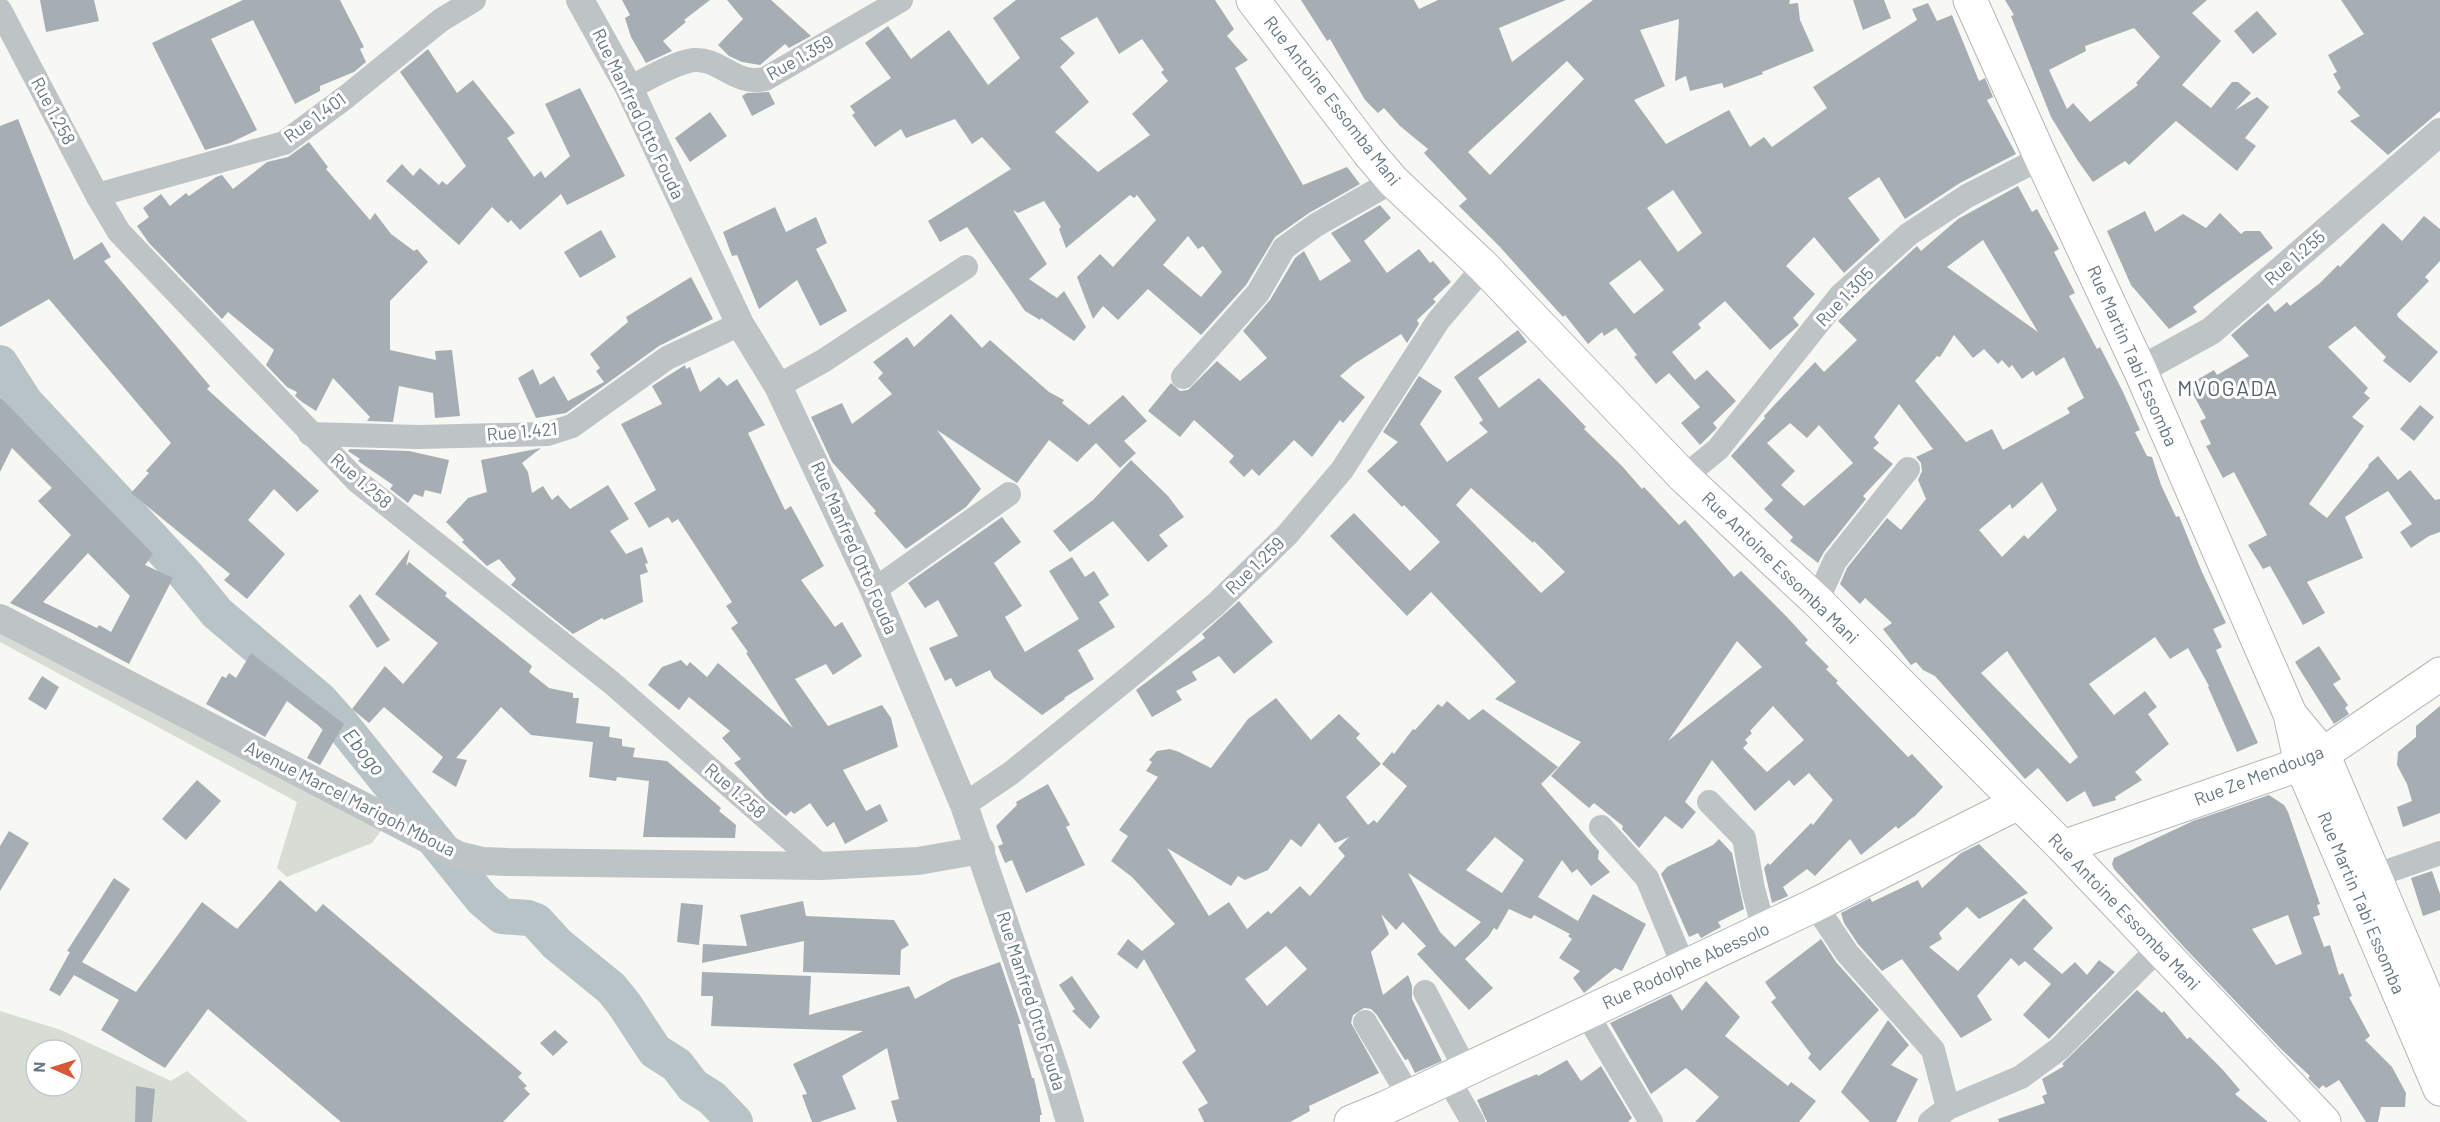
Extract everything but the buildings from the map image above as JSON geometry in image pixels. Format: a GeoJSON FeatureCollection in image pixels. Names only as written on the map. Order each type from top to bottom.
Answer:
{"type":"FeatureCollection","features":[{"type":"Feature","properties":{"kind":"main road","name":"Rue Antoine Essomba Mani"},"geometry":{"type":"LineString","coordinates":[[1253,0],[1393,182],[1484,267],[1684,477],[1817,601],[2018,802],[2325,1122]]}},
{"type":"Feature","properties":{"kind":"main road","name":"Rue Martin Tabi Essomba"},"geometry":{"type":"LineString","coordinates":[[1970,0],[2140,370],[2289,714],[2374,876],[2440,1030]]}},
{"type":"Feature","properties":{"kind":"main road","name":"Rue Ze Mendouga"},"geometry":{"type":"LineString","coordinates":[[2062,847],[2312,759],[2440,674]]}},
{"type":"Feature","properties":{"kind":"main road","name":"Rue Martin Tabi Essomba"},"geometry":{"type":"LineString","coordinates":[[2312,759],[2440,1089]]}},
{"type":"Feature","properties":{"kind":"main road","name":"Rue Rodolphe Abessolo"},"geometry":{"type":"LineString","coordinates":[[1351,1122],[1764,929],[2018,802]]}},
{"type":"Feature","properties":{"kind":"street","name":"Rue 1.401"},"geometry":{"type":"LineString","coordinates":[[97,195],[284,142],[346,97],[441,20],[474,0]]}},
{"type":"Feature","properties":{"kind":"street","name":"Rue Manfred Otto Fouda"},"geometry":{"type":"LineString","coordinates":[[580,0],[629,88],[740,324],[778,386],[874,590],[981,850],[1070,1122]]}},
{"type":"Feature","properties":{"kind":"street","name":"Rue 1.359"},"geometry":{"type":"LineString","coordinates":[[629,88],[685,62],[696,60],[706,61],[744,80],[765,79],[901,0]]}},
{"type":"Feature","properties":{"kind":"street","name":"Rue 1.258"},"geometry":{"type":"LineString","coordinates":[[0,10],[97,195],[119,232],[310,434],[357,481],[612,683],[821,866]]}},
{"type":"Feature","properties":{"kind":"street","name":"Rue 1.255"},"geometry":{"type":"LineString","coordinates":[[2140,370],[2211,331],[2440,132]]}},
{"type":"Feature","properties":{"kind":"street","name":"Rue 1.305"},"geometry":{"type":"LineString","coordinates":[[1684,477],[1718,449],[1840,296],[1900,242],[1967,196],[2041,158]]}},
{"type":"Feature","properties":{"kind":"street"},"geometry":{"type":"LineString","coordinates":[[1183,377],[1258,293],[1284,248],[1316,225],[1393,182]]}},
{"type":"Feature","properties":{"kind":"street"},"geometry":{"type":"LineString","coordinates":[[778,386],[823,360],[966,267]]}},
{"type":"Feature","properties":{"kind":"street","name":"Rue 1.259"},"geometry":{"type":"LineString","coordinates":[[964,805],[1011,773],[1133,674],[1216,604],[1287,536],[1342,470],[1438,321],[1484,267]]}},
{"type":"Feature","properties":{"kind":"street","name":"Rue 1.421"},"geometry":{"type":"LineString","coordinates":[[310,434],[419,437],[547,434],[572,426],[668,358],[740,324]]}},
{"type":"Feature","properties":{"kind":"street"},"geometry":{"type":"LineString","coordinates":[[1817,601],[1835,561],[1908,469]]}},
{"type":"Feature","properties":{"kind":"street"},"geometry":{"type":"LineString","coordinates":[[874,590],[1009,494]]}},
{"type":"Feature","properties":{"kind":"street","name":"Avenue Marcel Marigoh Mboua"},"geometry":{"type":"LineString","coordinates":[[0,618],[458,855],[483,861],[821,866],[918,861],[981,850]]}},
{"type":"Feature","properties":{"kind":"street"},"geometry":{"type":"LineString","coordinates":[[1709,802],[1744,838],[1753,889],[1764,929]]}},
{"type":"Feature","properties":{"kind":"street"},"geometry":{"type":"LineString","coordinates":[[1600,827],[1647,878],[1684,967]]}},
{"type":"Feature","properties":{"kind":"street"},"geometry":{"type":"LineString","coordinates":[[2374,876],[2440,853]]}},
{"type":"Feature","properties":{"kind":"street"},"geometry":{"type":"LineString","coordinates":[[1815,904],[1847,953],[1933,1050],[1939,1115],[2021,1077],[2050,1056],[2159,948]]}},
{"type":"Feature","properties":{"kind":"street"},"geometry":{"type":"LineString","coordinates":[[1425,992],[1473,1122]]}},
{"type":"Feature","properties":{"kind":"street"},"geometry":{"type":"LineString","coordinates":[[1586,1013],[1652,1122]]}},
{"type":"Feature","properties":{"kind":"street"},"geometry":{"type":"LineString","coordinates":[[1365,1022],[1410,1096]]}},
{"type":"Feature","properties":{"kind":"shaded area"},"geometry":{"type":"Polygon","coordinates":[[[0,609],[394,813],[372,843],[287,877],[277,868],[297,802],[0,642],[0,609]]]}},
{"type":"Feature","properties":{"kind":"shaded area"},"geometry":{"type":"Polygon","coordinates":[[[0,1011],[61,1030],[78,1038],[24,1038],[24,1098],[84,1098],[84,1041],[171,1081],[187,1071],[248,1122],[0,1122],[0,1011]]]}},
{"type":"Feature","properties":{"kind":"waterway","name":"Ebogo"},"geometry":{"type":"LineString","coordinates":[[0,363],[25,402],[185,574],[217,613],[320,700],[482,899],[502,916],[528,918],[536,921],[557,944],[611,988],[655,1051],[677,1065],[693,1086],[712,1098],[735,1122]]}},
{"type":"Feature","properties":{"kind":"district","name":"MVOGADA"},"geometry":{"type":"Point","coordinates":[2228,389]}}]}
